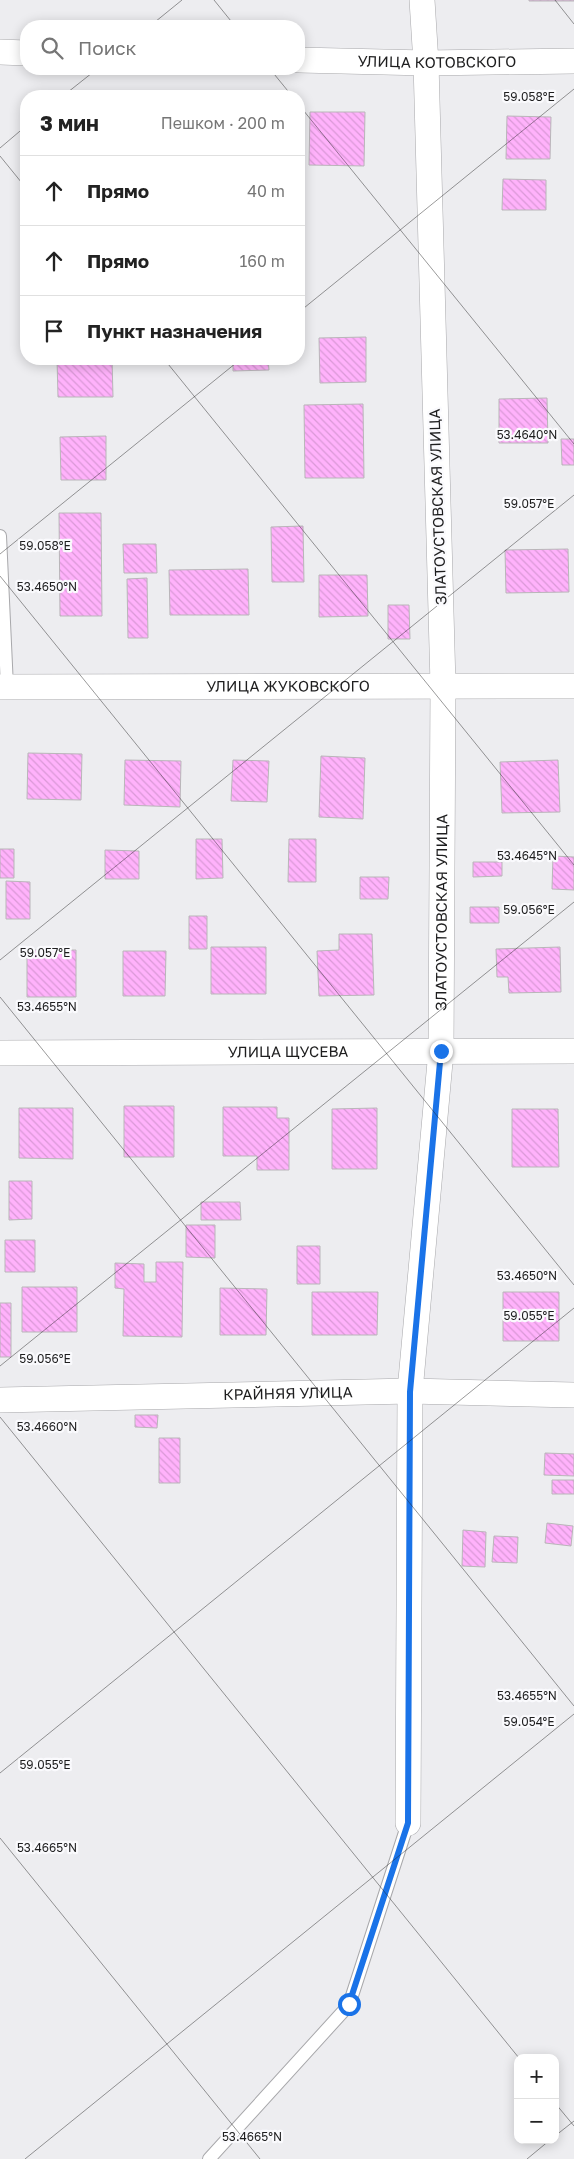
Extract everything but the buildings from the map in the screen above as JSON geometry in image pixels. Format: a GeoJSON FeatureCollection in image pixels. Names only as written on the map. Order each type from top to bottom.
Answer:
{"type":"FeatureCollection","features":[{"type":"Feature","properties":{"kind":"street","name":"ЗЛАТОУСТОВСКАЯ УЛИЦА"},"geometry":{"type":"LineString","coordinates":[[408,1823],[410,1392],[441,1051],[444,685],[426,62],[422,0]]}},
{"type":"Feature","properties":{"kind":"street"},"geometry":{"type":"LineString","coordinates":[[0,52],[20,53]]}},
{"type":"Feature","properties":{"kind":"street","name":"УЛИЦА КОТОВСКОГО"},"geometry":{"type":"LineString","coordinates":[[305,60],[574,61]]}},
{"type":"Feature","properties":{"kind":"street","name":"УЛИЦА ЖУКОВСКОГО"},"geometry":{"type":"LineString","coordinates":[[3,687],[574,686]]}},
{"type":"Feature","properties":{"kind":"street","name":"УЛИЦА ЩУСЕВА"},"geometry":{"type":"LineString","coordinates":[[0,1053],[574,1051]]}},
{"type":"Feature","properties":{"kind":"street","name":"КРАЙНЯЯ УЛИЦА"},"geometry":{"type":"LineString","coordinates":[[0,1400],[410,1392],[574,1394]]}},
{"type":"Feature","properties":{"kind":"lane"},"geometry":{"type":"LineString","coordinates":[[0,536],[3,687]]}},
{"type":"Feature","properties":{"kind":"lane"},"geometry":{"type":"LineString","coordinates":[[209,2159],[349,2004],[408,1823]]}},
{"type":"Feature","properties":{"kind":"route"},"geometry":{"type":"LineString","coordinates":[[349,2004],[408,1823],[410,1392],[441,1051]]}}]}
